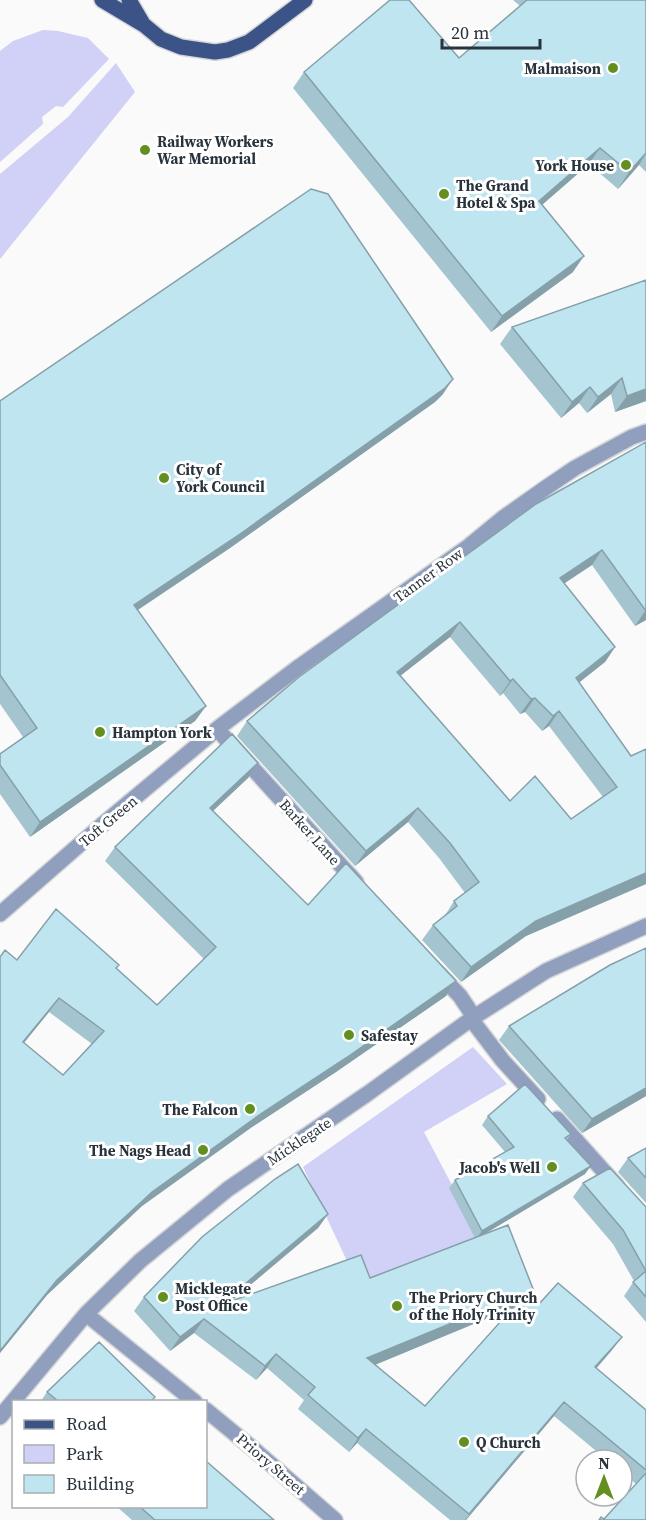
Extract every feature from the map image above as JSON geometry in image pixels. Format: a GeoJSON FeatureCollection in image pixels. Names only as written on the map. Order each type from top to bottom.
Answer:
{"type":"FeatureCollection","features":[{"type":"Feature","properties":{"kind":"main road"},"geometry":{"type":"LineString","coordinates":[[102,0],[144,25],[161,39],[181,47],[215,52],[249,42],[305,0]]}},
{"type":"Feature","properties":{"kind":"main road"},"geometry":{"type":"LineString","coordinates":[[129,0],[144,25]]}},
{"type":"Feature","properties":{"kind":"street","name":"Tanner Row"},"geometry":{"type":"LineString","coordinates":[[217,729],[547,487],[575,468],[632,437],[646,432]]}},
{"type":"Feature","properties":{"kind":"street","name":"Barker Lane"},"geometry":{"type":"LineString","coordinates":[[217,729],[366,893]]}},
{"type":"Feature","properties":{"kind":"street","name":"Toft Green"},"geometry":{"type":"LineString","coordinates":[[0,914],[217,729]]}},
{"type":"Feature","properties":{"kind":"street","name":"Micklegate"},"geometry":{"type":"LineString","coordinates":[[14,1400],[86,1314],[140,1262],[228,1189],[368,1094],[472,1018],[546,971],[646,926]]}},
{"type":"Feature","properties":{"kind":"street"},"geometry":{"type":"LineString","coordinates":[[428,962],[460,996],[472,1018],[504,1061],[630,1200]]}},
{"type":"Feature","properties":{"kind":"street"},"geometry":{"type":"LineString","coordinates":[[86,1314],[194,1400]]}},
{"type":"Feature","properties":{"kind":"street","name":"Micklegate"},"geometry":{"type":"LineString","coordinates":[[0,1417],[12,1403]]}},
{"type":"Feature","properties":{"kind":"street","name":"Priory Street"},"geometry":{"type":"LineString","coordinates":[[207,1411],[335,1520]]}},
{"type":"Feature","properties":{"kind":"green space"},"geometry":{"type":"Polygon","coordinates":[[[43,30],[88,38],[109,59],[63,107],[56,106],[42,117],[43,124],[0,162],[0,51],[13,41],[43,30]]]}},
{"type":"Feature","properties":{"kind":"green space"},"geometry":{"type":"Polygon","coordinates":[[[116,63],[135,92],[0,259],[0,174],[68,117],[116,63]]]}},
{"type":"Feature","properties":{"kind":"green space"},"geometry":{"type":"Polygon","coordinates":[[[473,1047],[507,1084],[424,1132],[482,1242],[361,1291],[303,1167],[473,1047]]]}},
{"type":"Feature","properties":{"kind":"building"},"geometry":{"type":"Polygon","coordinates":[[[390,0],[409,0],[459,58],[527,0],[646,0],[646,153],[629,172],[600,148],[539,201],[584,256],[502,316],[304,72],[390,0]]]}},
{"type":"Feature","properties":{"kind":"building","name":"City of York Council"},"geometry":{"type":"Polygon","coordinates":[[[311,189],[328,194],[453,379],[445,388],[240,534],[134,605],[206,706],[40,822],[0,765],[0,754],[37,728],[0,675],[0,401],[311,189]]]}},
{"type":"Feature","properties":{"kind":"building"},"geometry":{"type":"Polygon","coordinates":[[[646,280],[646,389],[627,396],[622,378],[598,397],[590,387],[572,402],[512,327],[646,280]]]}},
{"type":"Feature","properties":{"kind":"building"},"geometry":{"type":"Polygon","coordinates":[[[646,442],[646,611],[602,550],[560,578],[615,647],[576,678],[631,756],[646,749],[646,873],[536,921],[471,967],[433,925],[457,906],[454,901],[479,882],[450,843],[418,808],[366,851],[247,721],[299,677],[536,504],[646,442]],[[460,622],[397,672],[510,801],[535,776],[571,819],[617,787],[559,711],[553,716],[535,698],[531,699],[513,679],[510,681],[460,622]]]}},
{"type":"Feature","properties":{"kind":"building"},"geometry":{"type":"Polygon","coordinates":[[[232,734],[258,763],[210,808],[308,905],[346,863],[456,981],[262,1113],[152,1192],[57,1280],[0,1351],[0,957],[5,950],[17,960],[56,909],[119,965],[116,968],[157,1005],[216,947],[115,847],[232,734]],[[59,998],[23,1042],[63,1075],[104,1031],[59,998]]]}},
{"type":"Feature","properties":{"kind":"building"},"geometry":{"type":"Polygon","coordinates":[[[646,948],[646,1088],[592,1119],[509,1026],[610,965],[646,948]]]}},
{"type":"Feature","properties":{"kind":"building"},"geometry":{"type":"Polygon","coordinates":[[[525,1084],[571,1134],[565,1138],[591,1166],[482,1231],[455,1180],[514,1147],[488,1116],[525,1084]]]}},
{"type":"Feature","properties":{"kind":"building"},"geometry":{"type":"Polygon","coordinates":[[[646,1148],[646,1178],[628,1158],[646,1148]]]}},
{"type":"Feature","properties":{"kind":"building"},"geometry":{"type":"Polygon","coordinates":[[[298,1164],[328,1214],[220,1305],[361,1255],[370,1278],[508,1225],[539,1304],[558,1283],[622,1337],[595,1367],[646,1410],[646,1470],[634,1460],[634,1448],[619,1448],[564,1402],[469,1514],[366,1429],[358,1438],[308,1395],[315,1387],[276,1354],[265,1366],[204,1319],[180,1337],[144,1297],[202,1237],[275,1179],[298,1164]],[[527,1292],[367,1358],[425,1406],[527,1292]]]}},
{"type":"Feature","properties":{"kind":"building"},"geometry":{"type":"Polygon","coordinates":[[[610,1168],[646,1207],[646,1271],[623,1230],[583,1183],[610,1168]]]}},
{"type":"Feature","properties":{"kind":"building"},"geometry":{"type":"Polygon","coordinates":[[[646,1271],[646,1297],[633,1282],[646,1271]]]}},
{"type":"Feature","properties":{"kind":"building"},"geometry":{"type":"Polygon","coordinates":[[[99,1342],[155,1397],[152,1400],[57,1400],[47,1392],[99,1342]]]}},
{"type":"Feature","properties":{"kind":"building"},"geometry":{"type":"Polygon","coordinates":[[[207,1462],[274,1520],[155,1520],[141,1508],[207,1508],[207,1462]]]}},
{"type":"Feature","properties":{"kind":"building"},"geometry":{"type":"Polygon","coordinates":[[[646,1473],[646,1520],[599,1520],[601,1517],[604,1519],[614,1508],[634,1508],[634,1486],[646,1473]]]}},
{"type":"Feature","properties":{"kind":"place","name":"Malmaison"},"geometry":{"type":"Point","coordinates":[613,68]}},
{"type":"Feature","properties":{"kind":"place","name":"Railway Workers War Memorial"},"geometry":{"type":"Point","coordinates":[145,150]}},
{"type":"Feature","properties":{"kind":"place","name":"York House"},"geometry":{"type":"Point","coordinates":[626,165]}},
{"type":"Feature","properties":{"kind":"place","name":"The Grand Hotel & Spa"},"geometry":{"type":"Point","coordinates":[444,194]}},
{"type":"Feature","properties":{"kind":"place","name":"City of York Council"},"geometry":{"type":"Point","coordinates":[164,478]}},
{"type":"Feature","properties":{"kind":"place","name":"Hampton York"},"geometry":{"type":"Point","coordinates":[100,732]}},
{"type":"Feature","properties":{"kind":"place","name":"Safestay"},"geometry":{"type":"Point","coordinates":[349,1035]}},
{"type":"Feature","properties":{"kind":"place","name":"The Falcon"},"geometry":{"type":"Point","coordinates":[250,1109]}},
{"type":"Feature","properties":{"kind":"place","name":"The Nags Head"},"geometry":{"type":"Point","coordinates":[203,1150]}},
{"type":"Feature","properties":{"kind":"place","name":"Jacob's Well"},"geometry":{"type":"Point","coordinates":[552,1167]}},
{"type":"Feature","properties":{"kind":"place","name":"Micklegate Post Office"},"geometry":{"type":"Point","coordinates":[163,1297]}},
{"type":"Feature","properties":{"kind":"place","name":"The Priory Church of the Holy Trinity"},"geometry":{"type":"Point","coordinates":[397,1306]}},
{"type":"Feature","properties":{"kind":"place","name":"Q Church"},"geometry":{"type":"Point","coordinates":[464,1442]}}]}
